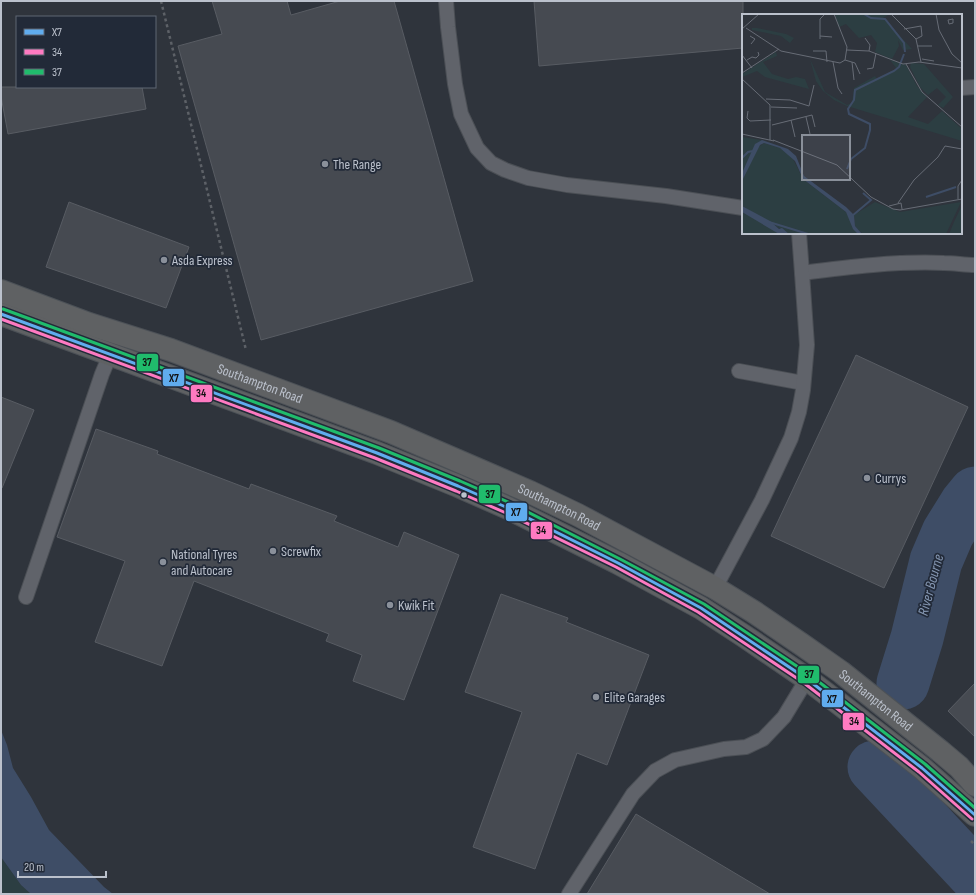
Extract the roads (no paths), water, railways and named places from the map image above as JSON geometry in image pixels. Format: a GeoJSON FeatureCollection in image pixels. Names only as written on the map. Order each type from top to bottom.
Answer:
{"type":"FeatureCollection","features":[{"type":"Feature","properties":{"kind":"highway","name":"Southampton Road"},"geometry":{"type":"LineString","coordinates":[[1,291],[89,324],[171,350],[391,432],[530,492],[578,515],[715,588],[760,616],[841,672],[959,767],[975,785]]}},
{"type":"Feature","properties":{"kind":"highway","name":"Southampton Road"},"geometry":{"type":"LineString","coordinates":[[1,314],[376,453],[508,508],[618,562],[701,608],[807,679],[917,764],[975,815]]}},
{"type":"Feature","properties":{"kind":"lane"},"geometry":{"type":"LineString","coordinates":[[446,1],[455,84],[461,114],[477,148],[491,163],[505,170],[528,178],[559,184],[666,196],[742,208]]}},
{"type":"Feature","properties":{"kind":"lane"},"geometry":{"type":"LineString","coordinates":[[962,88],[975,86]]}},
{"type":"Feature","properties":{"kind":"lane"},"geometry":{"type":"LineString","coordinates":[[715,588],[762,500],[791,438],[799,412],[807,344],[799,234]]}},
{"type":"Feature","properties":{"kind":"lane"},"geometry":{"type":"LineString","coordinates":[[802,273],[881,264],[944,263],[975,265]]}},
{"type":"Feature","properties":{"kind":"lane"},"geometry":{"type":"LineString","coordinates":[[26,597],[102,374],[110,355]]}},
{"type":"Feature","properties":{"kind":"lane"},"geometry":{"type":"LineString","coordinates":[[739,371],[803,383]]}},
{"type":"Feature","properties":{"kind":"lane"},"geometry":{"type":"LineString","coordinates":[[569,894],[633,794],[655,771],[675,760],[724,749],[746,747],[762,739],[784,717],[807,679]]}},
{"type":"Feature","properties":{"kind":"water"},"geometry":{"type":"Polygon","coordinates":[[[1,730],[7,745],[13,768],[49,830],[104,887],[113,894],[31,894],[21,885],[1,857],[1,730]]]}},
{"type":"Feature","properties":{"kind":"waterway","name":"River Bourne"},"geometry":{"type":"LineString","coordinates":[[903,683],[917,638],[936,561],[948,533],[966,504],[975,493]]}},
{"type":"Feature","properties":{"kind":"waterway","name":"River Bourne"},"geometry":{"type":"LineString","coordinates":[[874,767],[975,875]]}},
{"type":"Feature","properties":{"kind":"place","name":"The Range"},"geometry":{"type":"Point","coordinates":[325,164]}},
{"type":"Feature","properties":{"kind":"place","name":"Asda Express"},"geometry":{"type":"Point","coordinates":[164,260]}},
{"type":"Feature","properties":{"kind":"place","name":"Currys"},"geometry":{"type":"Point","coordinates":[867,478]}},
{"type":"Feature","properties":{"kind":"place","name":"Screwfix"},"geometry":{"type":"Point","coordinates":[273,551]}},
{"type":"Feature","properties":{"kind":"place","name":"National Tyres and Autocare"},"geometry":{"type":"Point","coordinates":[163,562]}},
{"type":"Feature","properties":{"kind":"place","name":"Kwik Fit"},"geometry":{"type":"Point","coordinates":[390,605]}},
{"type":"Feature","properties":{"kind":"place","name":"Elite Garages"},"geometry":{"type":"Point","coordinates":[596,697]}}]}
